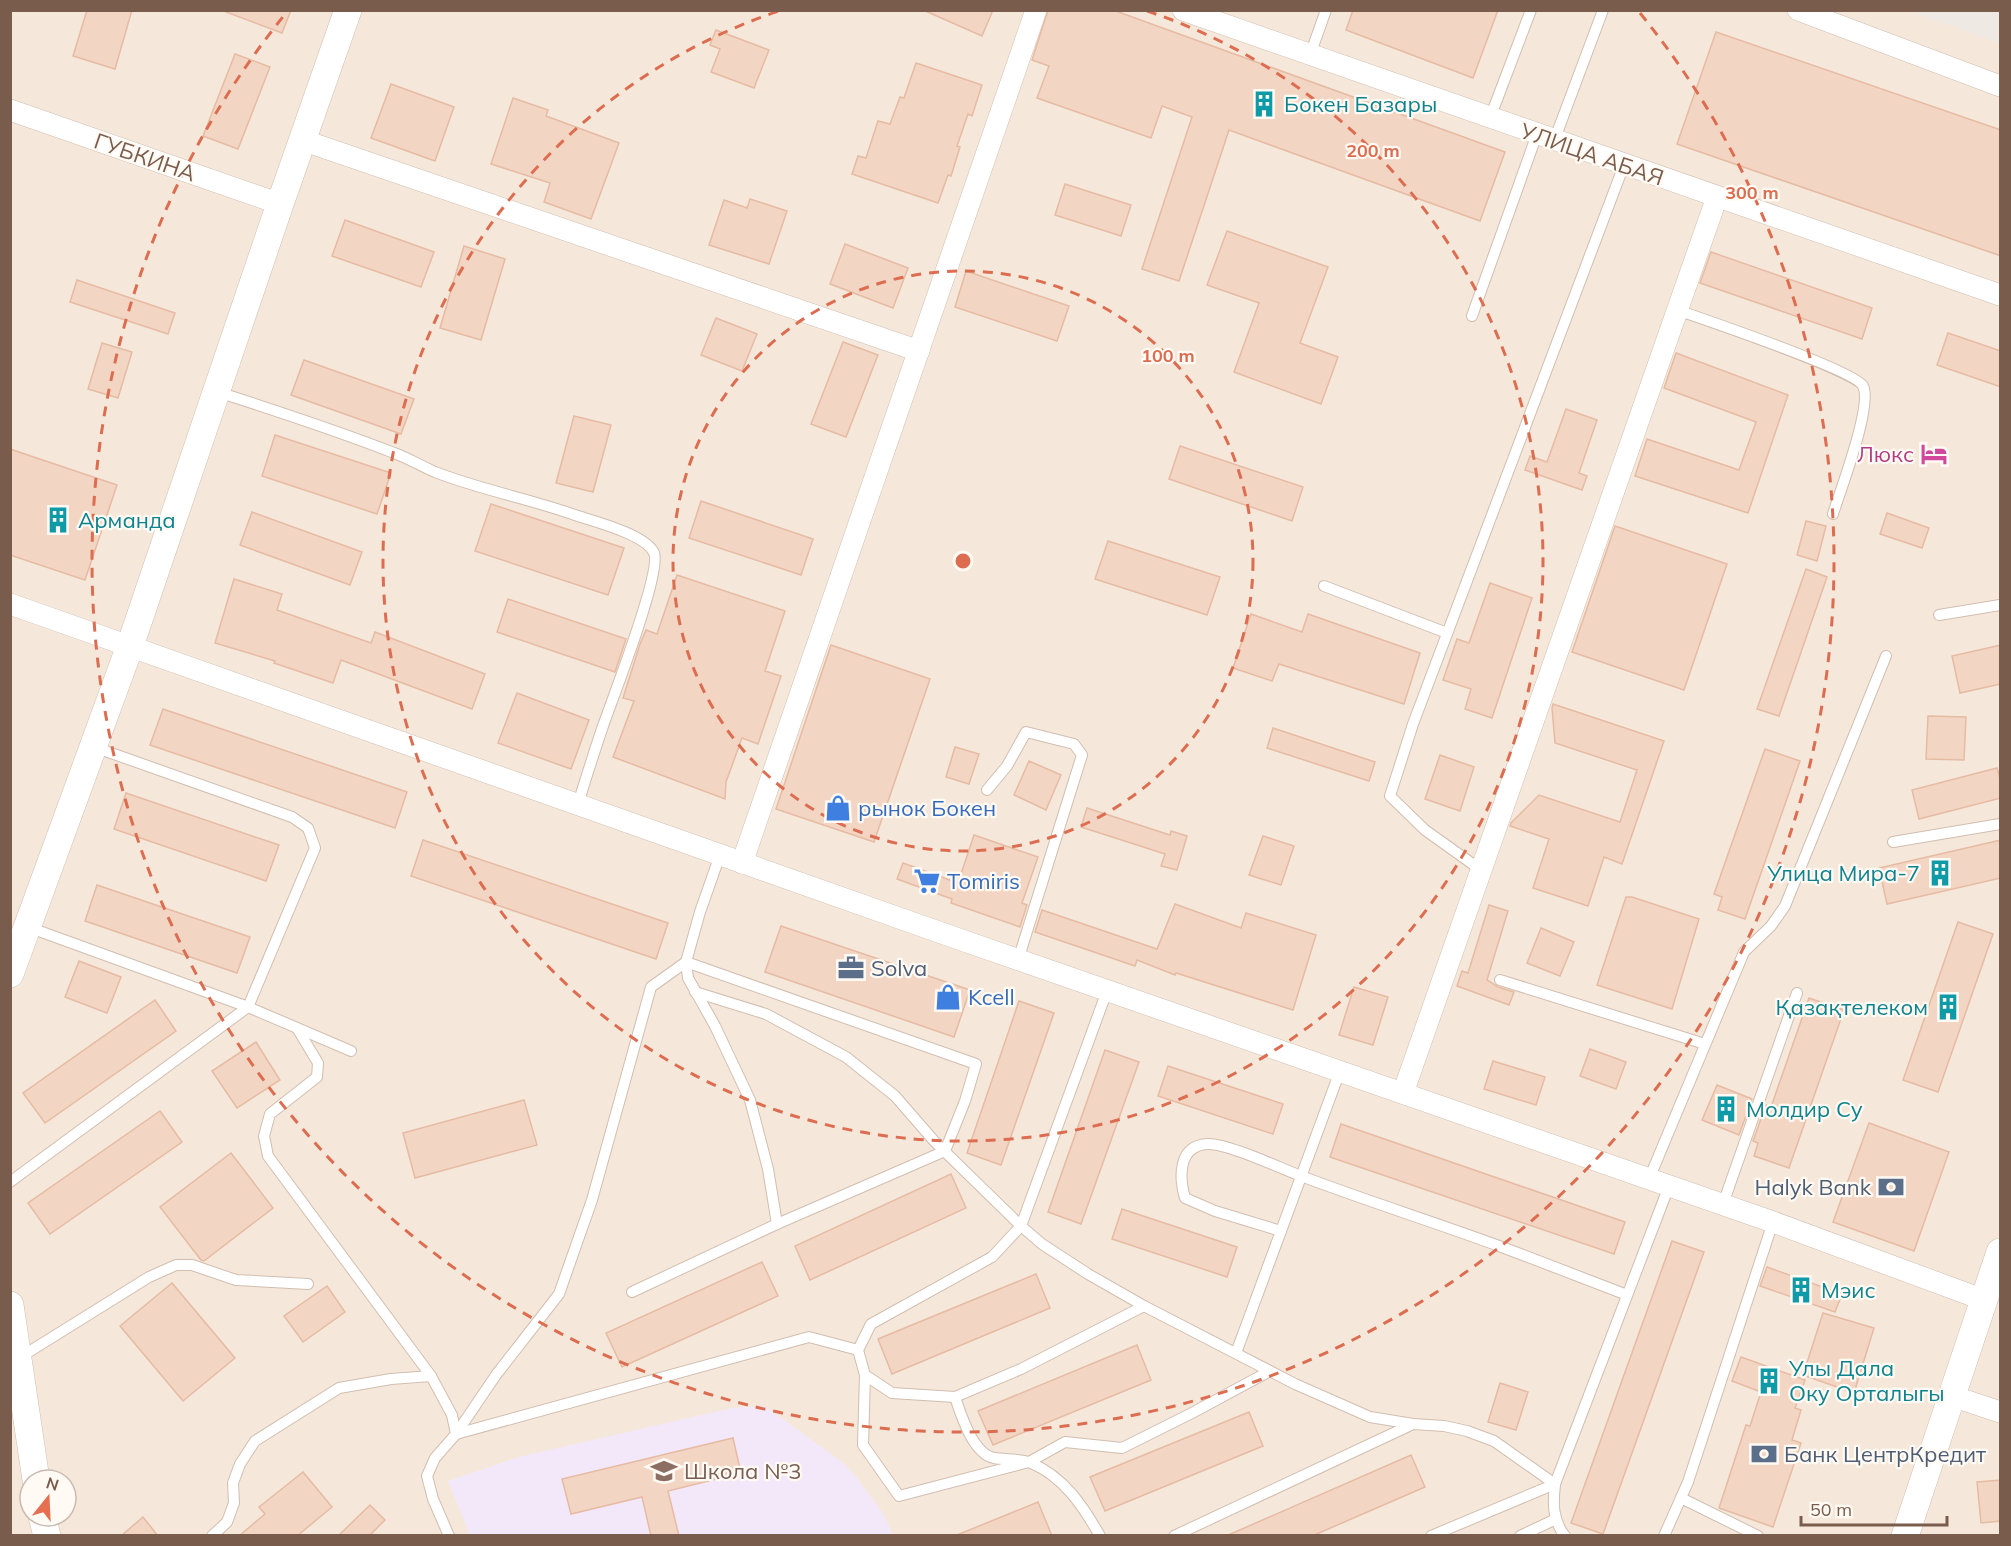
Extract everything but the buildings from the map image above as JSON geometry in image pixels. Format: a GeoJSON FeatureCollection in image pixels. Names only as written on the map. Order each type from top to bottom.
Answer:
{"type":"FeatureCollection","features":[{"type":"Feature","properties":{"kind":"street"},"geometry":{"type":"LineString","coordinates":[[10,974],[130,646],[348,10]]}},
{"type":"Feature","properties":{"kind":"street"},"geometry":{"type":"LineString","coordinates":[[742,863],[1036,10]]}},
{"type":"Feature","properties":{"kind":"street","name":"УЛИЦА АБАЯ"},"geometry":{"type":"LineString","coordinates":[[1183,10],[1717,198],[2001,295]]}},
{"type":"Feature","properties":{"kind":"street"},"geometry":{"type":"LineString","coordinates":[[1798,10],[2001,86]]}},
{"type":"Feature","properties":{"kind":"street","name":"ГУБКИНА"},"geometry":{"type":"LineString","coordinates":[[10,110],[280,204]]}},
{"type":"Feature","properties":{"kind":"street"},"geometry":{"type":"LineString","coordinates":[[302,140],[919,351]]}},
{"type":"Feature","properties":{"kind":"street"},"geometry":{"type":"LineString","coordinates":[[1403,1093],[1717,198]]}},
{"type":"Feature","properties":{"kind":"street"},"geometry":{"type":"LineString","coordinates":[[10,604],[1018,960],[1723,1204],[1984,1300]]}},
{"type":"Feature","properties":{"kind":"street"},"geometry":{"type":"LineString","coordinates":[[1905,1536],[2001,1252]]}},
{"type":"Feature","properties":{"kind":"street"},"geometry":{"type":"LineString","coordinates":[[10,1305],[34,1468]]}},
{"type":"Feature","properties":{"kind":"street"},"geometry":{"type":"LineString","coordinates":[[1952,1396],[2001,1412]]}},
{"type":"Feature","properties":{"kind":"lane"},"geometry":{"type":"LineString","coordinates":[[1310,55],[1326,10]]}},
{"type":"Feature","properties":{"kind":"lane"},"geometry":{"type":"LineString","coordinates":[[1490,118],[1532,10]]}},
{"type":"Feature","properties":{"kind":"lane"},"geometry":{"type":"LineString","coordinates":[[1472,316],[1546,137],[1603,10]]}},
{"type":"Feature","properties":{"kind":"lane"},"geometry":{"type":"LineString","coordinates":[[1481,870],[1425,830],[1390,796],[1413,724],[1624,165]]}},
{"type":"Feature","properties":{"kind":"lane"},"geometry":{"type":"LineString","coordinates":[[1677,310],[1822,363],[1856,378],[1863,386],[1865,400],[1861,423],[1833,514]]}},
{"type":"Feature","properties":{"kind":"lane"},"geometry":{"type":"LineString","coordinates":[[218,392],[395,453],[436,472],[538,502],[616,529],[643,541],[654,552],[656,560],[651,584],[633,645],[602,728],[578,804]]}},
{"type":"Feature","properties":{"kind":"lane"},"geometry":{"type":"LineString","coordinates":[[1324,586],[1447,633]]}},
{"type":"Feature","properties":{"kind":"lane"},"geometry":{"type":"LineString","coordinates":[[1939,615],[2001,605]]}},
{"type":"Feature","properties":{"kind":"lane"},"geometry":{"type":"LineString","coordinates":[[1565,1536],[1556,1519],[1553,1505],[1555,1484],[1627,1295],[1659,1182],[1705,1044],[1744,952],[1771,926],[1785,906],[1886,656]]}},
{"type":"Feature","properties":{"kind":"lane"},"geometry":{"type":"LineString","coordinates":[[987,790],[1007,766],[1026,732],[1074,744],[1082,755],[1018,960]]}},
{"type":"Feature","properties":{"kind":"lane"},"geometry":{"type":"LineString","coordinates":[[10,1182],[248,1007],[315,848],[308,828],[292,817],[93,747]]}},
{"type":"Feature","properties":{"kind":"lane"},"geometry":{"type":"LineString","coordinates":[[1893,842],[2001,824]]}},
{"type":"Feature","properties":{"kind":"lane"},"geometry":{"type":"LineString","coordinates":[[720,855],[686,962],[688,978],[715,1026],[750,1100],[768,1169],[777,1224]]}},
{"type":"Feature","properties":{"kind":"lane"},"geometry":{"type":"LineString","coordinates":[[28,927],[248,1007],[351,1051]]}},
{"type":"Feature","properties":{"kind":"lane"},"geometry":{"type":"LineString","coordinates":[[632,1292],[777,1224],[945,1151],[965,1101],[976,1064],[686,962]]}},
{"type":"Feature","properties":{"kind":"lane"},"geometry":{"type":"LineString","coordinates":[[449,1536],[434,1499],[428,1476],[435,1458],[456,1434],[496,1375],[559,1294],[592,1200],[651,987],[686,962]]}},
{"type":"Feature","properties":{"kind":"lane"},"geometry":{"type":"LineString","coordinates":[[1500,980],[1705,1044]]}},
{"type":"Feature","properties":{"kind":"lane"},"geometry":{"type":"LineString","coordinates":[[1107,991],[1022,1226],[992,1257],[871,1324],[858,1350],[865,1375],[863,1445],[899,1496],[1029,1462],[1065,1442],[1122,1448],[1270,1371]]}},
{"type":"Feature","properties":{"kind":"lane"},"geometry":{"type":"LineString","coordinates":[[695,992],[766,1014],[846,1057],[896,1096],[945,1151],[1042,1244],[1088,1274],[1270,1371],[1370,1417],[1467,1431],[1494,1441],[1555,1484]]}},
{"type":"Feature","properties":{"kind":"lane"},"geometry":{"type":"LineString","coordinates":[[1723,1204],[1797,993]]}},
{"type":"Feature","properties":{"kind":"lane"},"geometry":{"type":"LineString","coordinates":[[297,1028],[318,1063],[317,1077],[270,1114],[264,1136],[268,1156],[431,1376],[452,1415],[456,1434]]}},
{"type":"Feature","properties":{"kind":"lane"},"geometry":{"type":"LineString","coordinates":[[1236,1353],[1340,1071]]}},
{"type":"Feature","properties":{"kind":"lane"},"geometry":{"type":"LineString","coordinates":[[1281,1231],[1215,1211],[1185,1198],[1180,1183],[1183,1160],[1194,1147],[1208,1144],[1239,1152],[1500,1246],[1627,1295]]}},
{"type":"Feature","properties":{"kind":"lane"},"geometry":{"type":"LineString","coordinates":[[1665,1536],[1688,1482],[1773,1222]]}},
{"type":"Feature","properties":{"kind":"lane"},"geometry":{"type":"LineString","coordinates":[[19,1358],[149,1277],[176,1265],[192,1265],[236,1280],[308,1284]]}},
{"type":"Feature","properties":{"kind":"lane"},"geometry":{"type":"LineString","coordinates":[[865,1375],[892,1394],[955,1397],[1021,1369],[1144,1305]]}},
{"type":"Feature","properties":{"kind":"lane"},"geometry":{"type":"LineString","coordinates":[[456,1434],[809,1337],[858,1350]]}},
{"type":"Feature","properties":{"kind":"lane"},"geometry":{"type":"LineString","coordinates":[[212,1536],[227,1522],[234,1503],[233,1483],[240,1464],[255,1441],[339,1388],[391,1378],[431,1376]]}},
{"type":"Feature","properties":{"kind":"lane"},"geometry":{"type":"LineString","coordinates":[[955,1397],[970,1437],[990,1457],[1029,1462],[1057,1478],[1082,1505],[1100,1536]]}},
{"type":"Feature","properties":{"kind":"lane"},"geometry":{"type":"LineString","coordinates":[[1174,1536],[1413,1424]]}},
{"type":"Feature","properties":{"kind":"lane"},"geometry":{"type":"LineString","coordinates":[[1431,1536],[1555,1484]]}},
{"type":"Feature","properties":{"kind":"lane"},"geometry":{"type":"LineString","coordinates":[[1681,1498],[1757,1535]]}},
{"type":"Feature","properties":{"kind":"lane"},"geometry":{"type":"LineString","coordinates":[[1520,1536],[1556,1519]]}},
{"type":"Feature","properties":{"kind":"shaded area"},"geometry":{"type":"Polygon","coordinates":[[[1909,10],[2000,43],[2000,1535],[11,1535],[11,11],[1909,10]]]}},
{"type":"Feature","properties":{"kind":"shaded area"},"geometry":{"type":"Polygon","coordinates":[[[1909,11],[2000,11],[2000,43],[1909,11]]]}},
{"type":"Feature","properties":{"kind":"shaded area","name":"Школа №3"},"geometry":{"type":"Polygon","coordinates":[[[765,1406],[843,1463],[858,1479],[884,1515],[893,1535],[470,1535],[448,1481],[519,1457],[732,1408],[765,1406]]]}},
{"type":"Feature","properties":{"kind":"place","name":"Бокен Базары"},"geometry":{"type":"Point","coordinates":[1264,104]}},
{"type":"Feature","properties":{"kind":"place","name":"Люкс"},"geometry":{"type":"Point","coordinates":[1934,454]}},
{"type":"Feature","properties":{"kind":"place","name":"Арманда"},"geometry":{"type":"Point","coordinates":[58,520]}},
{"type":"Feature","properties":{"kind":"place","name":"рынок Бокен"},"geometry":{"type":"Point","coordinates":[838,808]}},
{"type":"Feature","properties":{"kind":"place","name":"Улица Мира-7"},"geometry":{"type":"Point","coordinates":[1940,873]}},
{"type":"Feature","properties":{"kind":"place","name":"Tomiris"},"geometry":{"type":"Point","coordinates":[927,881]}},
{"type":"Feature","properties":{"kind":"place","name":"Solva"},"geometry":{"type":"Point","coordinates":[851,968]}},
{"type":"Feature","properties":{"kind":"place","name":"Kcell"},"geometry":{"type":"Point","coordinates":[948,997]}},
{"type":"Feature","properties":{"kind":"place","name":"Қазақтелеком"},"geometry":{"type":"Point","coordinates":[1948,1007]}},
{"type":"Feature","properties":{"kind":"place","name":"Молдир Су"},"geometry":{"type":"Point","coordinates":[1726,1109]}},
{"type":"Feature","properties":{"kind":"place","name":"Halyk Bank"},"geometry":{"type":"Point","coordinates":[1891,1187]}},
{"type":"Feature","properties":{"kind":"place","name":"Мэис"},"geometry":{"type":"Point","coordinates":[1801,1290]}},
{"type":"Feature","properties":{"kind":"place","name":"Улы Дала Оку Орталыгы"},"geometry":{"type":"Point","coordinates":[1769,1381]}},
{"type":"Feature","properties":{"kind":"place","name":"Банк ЦентрКредит"},"geometry":{"type":"Point","coordinates":[1764,1454]}},
{"type":"Feature","properties":{"kind":"place","name":"Школа №3"},"geometry":{"type":"Point","coordinates":[664,1471]}}]}
